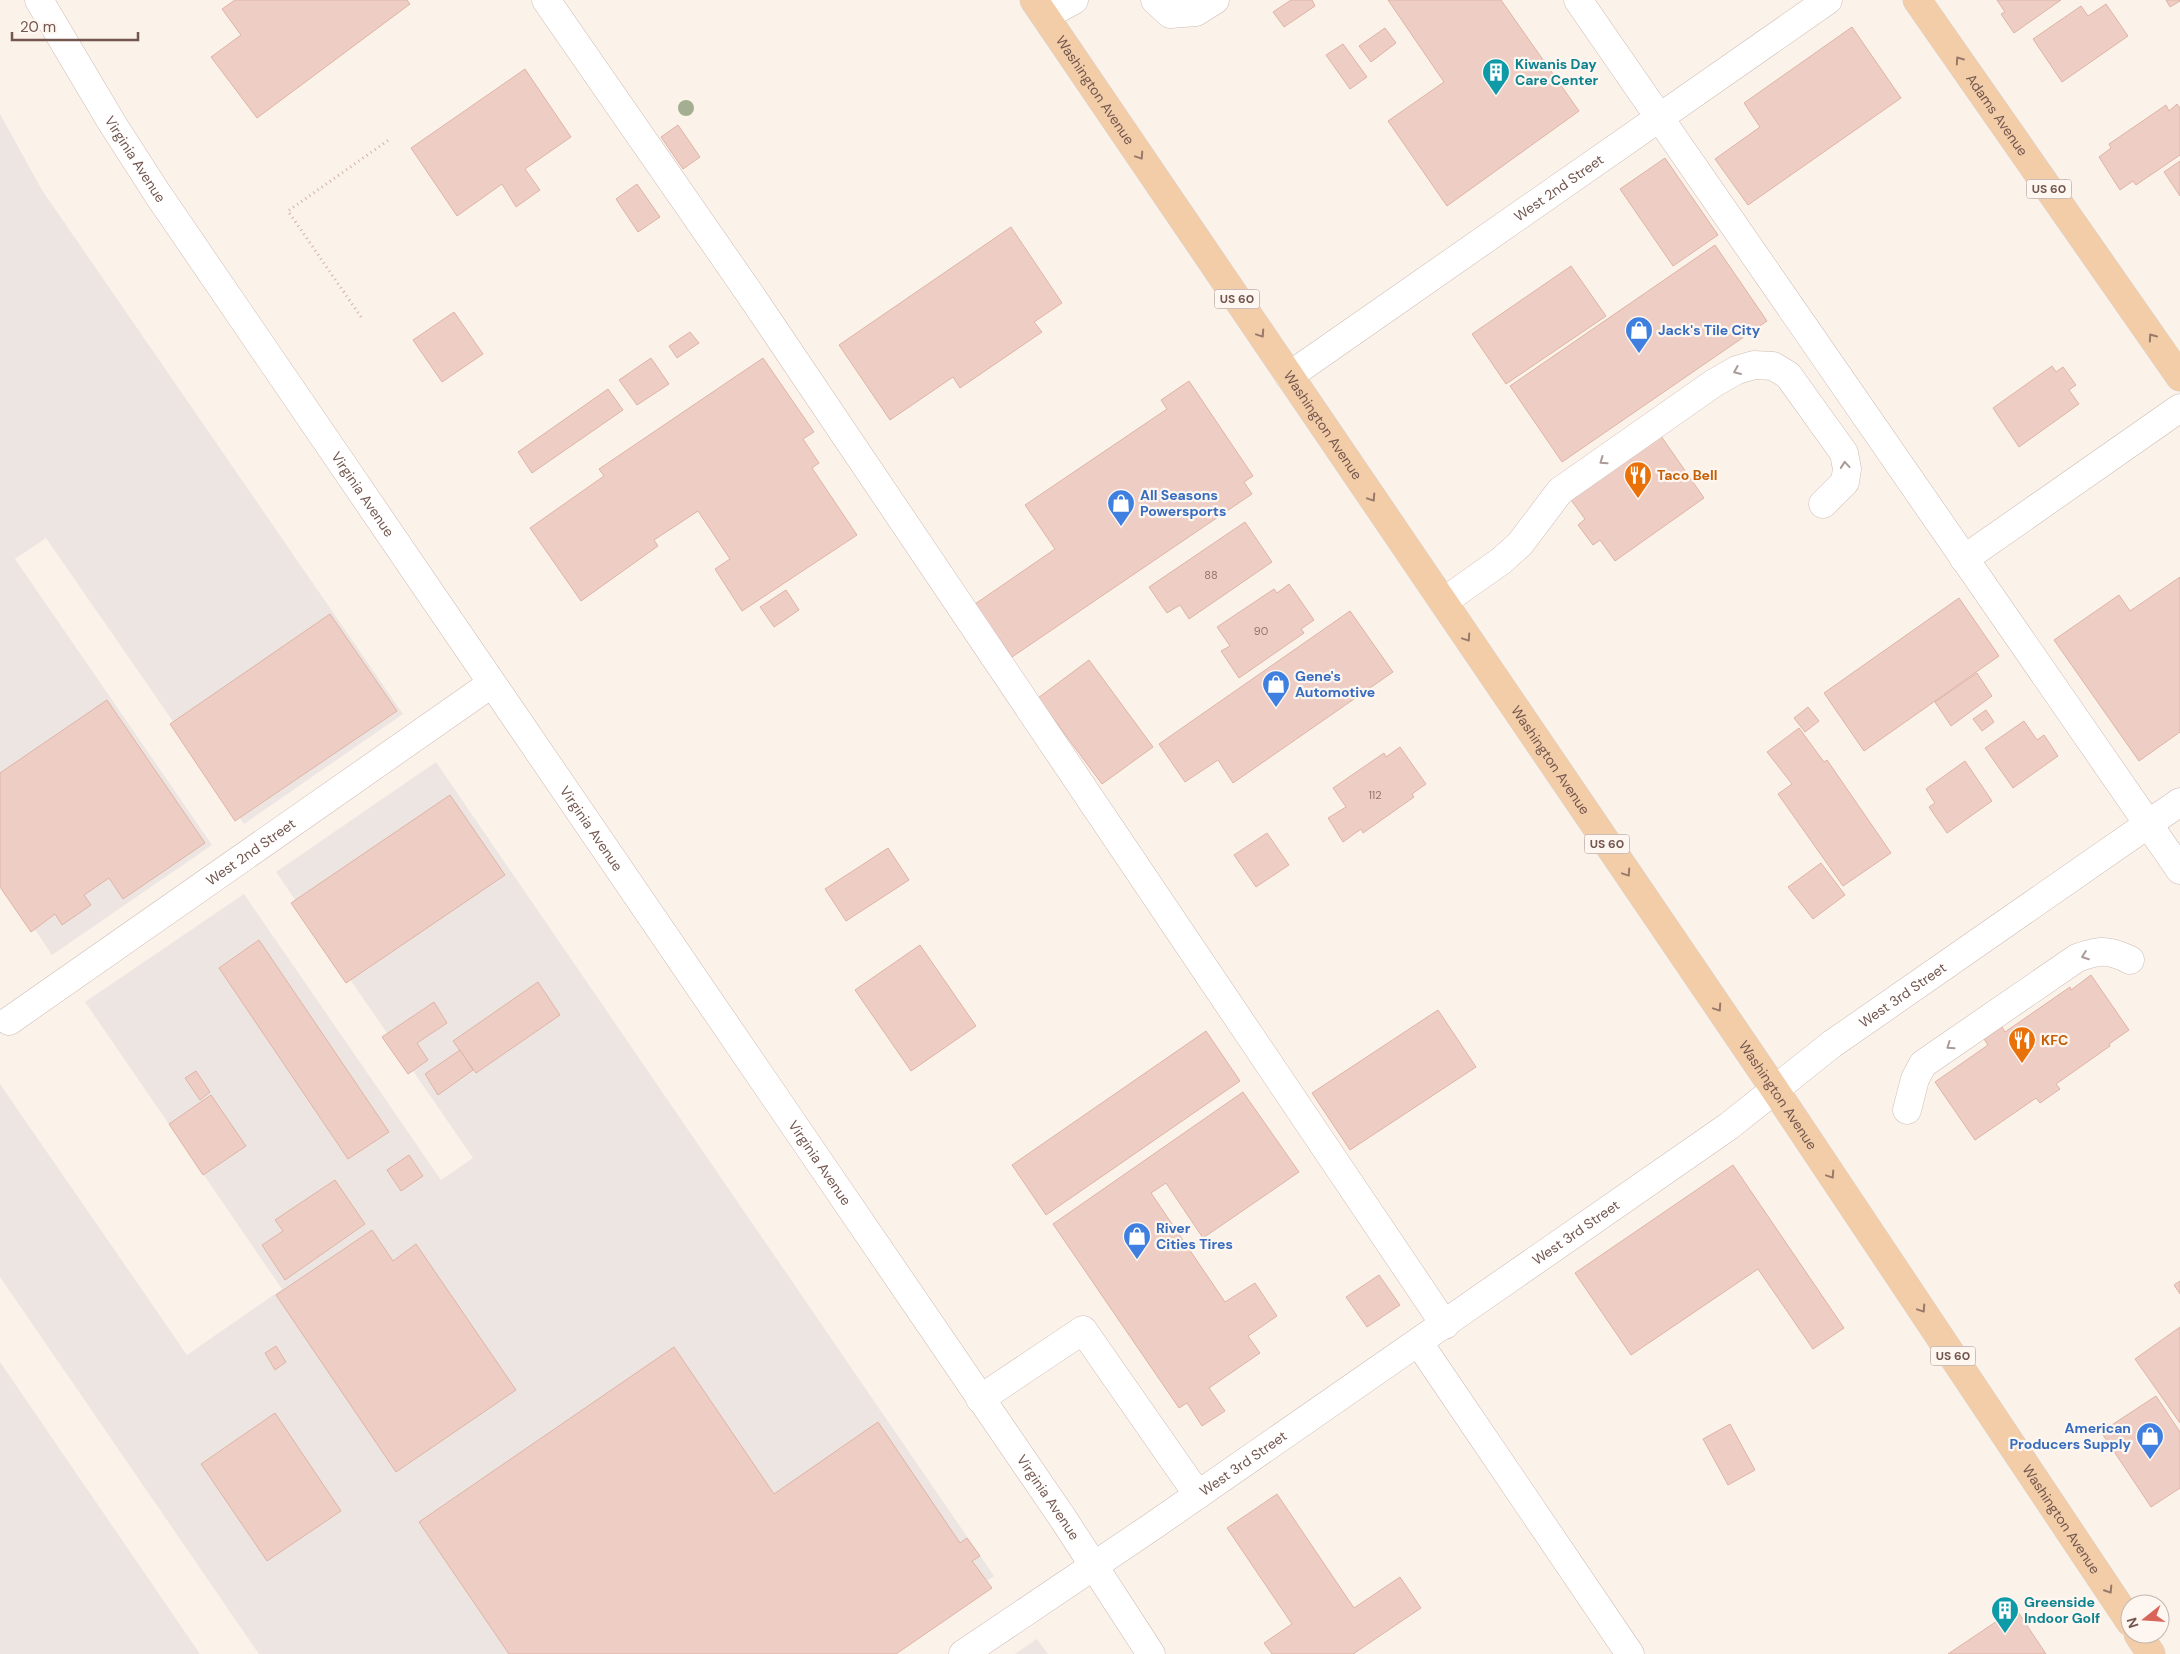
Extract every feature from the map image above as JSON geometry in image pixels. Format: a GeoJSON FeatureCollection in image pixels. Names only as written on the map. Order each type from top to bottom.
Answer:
{"type":"FeatureCollection","features":[{"type":"Feature","properties":{"kind":"main road","name":"Adams Avenue"},"geometry":{"type":"LineString","coordinates":[[1917,0],[2180,377]]}},
{"type":"Feature","properties":{"kind":"main road","name":"Washington Avenue"},"geometry":{"type":"LineString","coordinates":[[1040,8],[1775,1090],[2120,1607]]}},
{"type":"Feature","properties":{"kind":"street","name":"Virginia Avenue"},"geometry":{"type":"LineString","coordinates":[[39,0],[112,123],[147,177],[980,1399],[1151,1654]]}},
{"type":"Feature","properties":{"kind":"street"},"geometry":{"type":"LineString","coordinates":[[546,0],[761,310],[1445,1325]]}},
{"type":"Feature","properties":{"kind":"street"},"geometry":{"type":"LineString","coordinates":[[1040,8],[1074,0]]}},
{"type":"Feature","properties":{"kind":"street"},"geometry":{"type":"LineString","coordinates":[[1155,0],[1170,14],[1196,12],[1215,0]]}},
{"type":"Feature","properties":{"kind":"street"},"geometry":{"type":"LineString","coordinates":[[1578,0],[2180,870]]}},
{"type":"Feature","properties":{"kind":"street","name":"West 2nd Street"},"geometry":{"type":"LineString","coordinates":[[1289,376],[1828,0]]}},
{"type":"Feature","properties":{"kind":"street"},"geometry":{"type":"LineString","coordinates":[[1443,602],[1502,561],[1520,544],[1560,492],[1714,382],[1737,370],[1754,365],[1773,366],[1788,375],[1844,453],[1845,482],[1823,504]]}},
{"type":"Feature","properties":{"kind":"street"},"geometry":{"type":"LineString","coordinates":[[1964,559],[2180,408]]}},
{"type":"Feature","properties":{"kind":"street","name":"West 2nd Street"},"geometry":{"type":"LineString","coordinates":[[9,1020],[491,684]]}},
{"type":"Feature","properties":{"kind":"street","name":"West 3rd Street"},"geometry":{"type":"LineString","coordinates":[[963,1654],[1445,1325],[1729,1126],[1832,1044],[2180,802]]}},
{"type":"Feature","properties":{"kind":"street"},"geometry":{"type":"LineString","coordinates":[[1907,1110],[1915,1079],[1923,1064],[2077,958],[2096,951],[2113,951],[2130,960]]}},
{"type":"Feature","properties":{"kind":"street"},"geometry":{"type":"LineString","coordinates":[[980,1399],[1083,1330],[1198,1495]]}},
{"type":"Feature","properties":{"kind":"street"},"geometry":{"type":"LineString","coordinates":[[1419,1343],[1630,1654]]}},
{"type":"Feature","properties":{"kind":"path"},"geometry":{"type":"LineString","coordinates":[[361,317],[288,210],[390,139]]}},
{"type":"Feature","properties":{"kind":"shaded area"},"geometry":{"type":"Polygon","coordinates":[[[0,114],[42,190],[403,714],[244,824],[46,538],[15,559],[212,845],[52,955],[0,878],[0,114]]]}},
{"type":"Feature","properties":{"kind":"shaded area"},"geometry":{"type":"Polygon","coordinates":[[[436,762],[994,1576],[880,1654],[259,1654],[0,1277],[0,1084],[187,1355],[282,1289],[85,1002],[244,894],[441,1180],[473,1158],[276,872],[436,762]]]}},
{"type":"Feature","properties":{"kind":"shaded area"},"geometry":{"type":"Polygon","coordinates":[[[0,1362],[200,1654],[0,1654],[0,1362]]]}},
{"type":"Feature","properties":{"kind":"shaded area"},"geometry":{"type":"Polygon","coordinates":[[[1037,1639],[1048,1654],[1015,1654],[1037,1639]]]}},
{"type":"Feature","properties":{"kind":"building"},"geometry":{"type":"Polygon","coordinates":[[[235,0],[407,0],[410,4],[257,118],[211,57],[241,35],[222,9],[235,0]]]}},
{"type":"Feature","properties":{"kind":"building"},"geometry":{"type":"Polygon","coordinates":[[[1291,0],[1312,0],[1315,6],[1284,27],[1273,12],[1291,0]]]}},
{"type":"Feature","properties":{"kind":"building","name":"Kiwanis Day Care Center"},"geometry":{"type":"Polygon","coordinates":[[[1388,0],[1501,0],[1579,111],[1447,206],[1388,121],[1444,82],[1388,0]]]}},
{"type":"Feature","properties":{"kind":"building"},"geometry":{"type":"Polygon","coordinates":[[[1997,0],[2061,0],[2014,33],[2001,14],[2005,12],[1997,0]]]}},
{"type":"Feature","properties":{"kind":"building"},"geometry":{"type":"Polygon","coordinates":[[[2166,0],[2180,0],[2180,1],[2170,7],[2166,0]]]}},
{"type":"Feature","properties":{"kind":"building"},"geometry":{"type":"Polygon","coordinates":[[[2106,4],[2128,36],[2062,82],[2033,39],[2081,6],[2088,16],[2106,4]]]}},
{"type":"Feature","properties":{"kind":"building"},"geometry":{"type":"Polygon","coordinates":[[[1852,27],[1901,98],[1748,205],[1715,159],[1760,127],[1744,103],[1852,27]]]}},
{"type":"Feature","properties":{"kind":"building"},"geometry":{"type":"Polygon","coordinates":[[[1385,28],[1396,43],[1371,62],[1359,46],[1385,28]]]}},
{"type":"Feature","properties":{"kind":"building"},"geometry":{"type":"Polygon","coordinates":[[[1343,44],[1367,77],[1350,89],[1326,55],[1343,44]]]}},
{"type":"Feature","properties":{"kind":"building"},"geometry":{"type":"Polygon","coordinates":[[[525,69],[571,137],[525,169],[540,190],[516,207],[502,184],[457,216],[411,148],[525,69]]]}},
{"type":"Feature","properties":{"kind":"building"},"geometry":{"type":"Polygon","coordinates":[[[2177,104],[2180,108],[2180,155],[2136,185],[2133,181],[2120,190],[2099,157],[2111,148],[2109,144],[2166,105],[2169,111],[2177,104]]]}},
{"type":"Feature","properties":{"kind":"building"},"geometry":{"type":"Polygon","coordinates":[[[678,125],[700,157],[683,169],[661,137],[678,125]]]}},
{"type":"Feature","properties":{"kind":"building"},"geometry":{"type":"Polygon","coordinates":[[[1665,158],[1718,235],[1673,266],[1620,189],[1665,158]]]}},
{"type":"Feature","properties":{"kind":"building"},"geometry":{"type":"Polygon","coordinates":[[[2180,161],[2180,196],[2164,172],[2180,161]]]}},
{"type":"Feature","properties":{"kind":"building"},"geometry":{"type":"Polygon","coordinates":[[[637,184],[660,217],[638,232],[616,199],[637,184]]]}},
{"type":"Feature","properties":{"kind":"building"},"geometry":{"type":"Polygon","coordinates":[[[1011,227],[1062,303],[1034,322],[1042,332],[960,388],[953,377],[890,420],[839,345],[1011,227]]]}},
{"type":"Feature","properties":{"kind":"building","name":"Jack's Tile City"},"geometry":{"type":"Polygon","coordinates":[[[1715,245],[1767,321],[1562,462],[1510,386],[1715,245]]]}},
{"type":"Feature","properties":{"kind":"building"},"geometry":{"type":"Polygon","coordinates":[[[1571,266],[1606,316],[1506,384],[1472,334],[1571,266]]]}},
{"type":"Feature","properties":{"kind":"building"},"geometry":{"type":"Polygon","coordinates":[[[454,312],[483,354],[442,382],[413,340],[454,312]]]}},
{"type":"Feature","properties":{"kind":"building"},"geometry":{"type":"Polygon","coordinates":[[[690,332],[699,343],[677,358],[669,346],[690,332]]]}},
{"type":"Feature","properties":{"kind":"building"},"geometry":{"type":"Polygon","coordinates":[[[651,358],[669,384],[637,405],[619,380],[651,358]]]}},
{"type":"Feature","properties":{"kind":"building"},"geometry":{"type":"Polygon","coordinates":[[[763,358],[814,432],[803,439],[819,463],[812,468],[857,535],[742,611],[715,569],[730,559],[698,511],[654,540],[658,546],[581,601],[530,528],[604,476],[599,469],[763,358]]]}},
{"type":"Feature","properties":{"kind":"building"},"geometry":{"type":"Polygon","coordinates":[[[2052,366],[2056,372],[2063,367],[2076,385],[2069,390],[2079,404],[2019,447],[1993,408],[2052,366]]]}},
{"type":"Feature","properties":{"kind":"building","name":"All Seasons Powersports"},"geometry":{"type":"Polygon","coordinates":[[[1189,381],[1253,476],[1244,482],[1252,494],[1012,657],[975,604],[1055,549],[1025,505],[1167,409],[1161,400],[1189,381]]]}},
{"type":"Feature","properties":{"kind":"building"},"geometry":{"type":"Polygon","coordinates":[[[608,389],[623,410],[532,473],[518,452],[608,389]]]}},
{"type":"Feature","properties":{"kind":"building","name":"Taco Bell"},"geometry":{"type":"Polygon","coordinates":[[[1661,436],[1704,498],[1615,561],[1600,540],[1593,545],[1578,525],[1585,519],[1571,500],[1661,436]]]}},
{"type":"Feature","properties":{"kind":"building"},"geometry":{"type":"Polygon","coordinates":[[[1245,522],[1272,562],[1189,619],[1180,605],[1167,613],[1149,587],[1245,522]]]}},
{"type":"Feature","properties":{"kind":"building"},"geometry":{"type":"Polygon","coordinates":[[[2180,577],[2180,732],[2139,761],[2054,640],[2119,595],[2130,611],[2180,577]]]}},
{"type":"Feature","properties":{"kind":"building"},"geometry":{"type":"Polygon","coordinates":[[[1289,584],[1314,620],[1301,629],[1304,633],[1239,678],[1221,651],[1230,646],[1217,627],[1274,589],[1277,593],[1289,584]]]}},
{"type":"Feature","properties":{"kind":"building"},"geometry":{"type":"Polygon","coordinates":[[[786,590],[799,610],[774,627],[760,607],[786,590]]]}},
{"type":"Feature","properties":{"kind":"building"},"geometry":{"type":"Polygon","coordinates":[[[1959,598],[1999,656],[1864,751],[1824,693],[1959,598]]]}},
{"type":"Feature","properties":{"kind":"building","name":"Gene's Automotive"},"geometry":{"type":"Polygon","coordinates":[[[1350,611],[1393,672],[1233,783],[1218,760],[1185,782],[1159,744],[1350,611]]]}},
{"type":"Feature","properties":{"kind":"building"},"geometry":{"type":"Polygon","coordinates":[[[330,614],[397,711],[235,821],[170,724],[330,614]]]}},
{"type":"Feature","properties":{"kind":"building"},"geometry":{"type":"Polygon","coordinates":[[[1089,660],[1153,747],[1102,784],[1038,698],[1089,660]]]}},
{"type":"Feature","properties":{"kind":"building"},"geometry":{"type":"Polygon","coordinates":[[[1977,673],[1992,696],[1951,726],[1935,702],[1977,673]]]}},
{"type":"Feature","properties":{"kind":"building"},"geometry":{"type":"Polygon","coordinates":[[[107,700],[205,843],[123,899],[109,878],[84,895],[91,905],[62,925],[55,914],[31,932],[0,887],[0,773],[107,700]]]}},
{"type":"Feature","properties":{"kind":"building"},"geometry":{"type":"Polygon","coordinates":[[[1808,707],[1819,721],[1805,732],[1794,718],[1808,707]]]}},
{"type":"Feature","properties":{"kind":"building"},"geometry":{"type":"Polygon","coordinates":[[[1986,710],[1994,722],[1982,731],[1973,719],[1986,710]]]}},
{"type":"Feature","properties":{"kind":"building"},"geometry":{"type":"Polygon","coordinates":[[[2024,721],[2037,740],[2044,735],[2058,756],[2013,788],[1985,748],[2024,721]]]}},
{"type":"Feature","properties":{"kind":"building"},"geometry":{"type":"Polygon","coordinates":[[[1799,728],[1824,762],[1827,760],[1891,853],[1843,886],[1778,794],[1792,784],[1767,752],[1799,728]]]}},
{"type":"Feature","properties":{"kind":"building"},"geometry":{"type":"Polygon","coordinates":[[[1400,747],[1426,784],[1412,794],[1414,797],[1363,833],[1361,829],[1343,842],[1328,818],[1346,807],[1333,788],[1384,753],[1386,757],[1400,747]]]}},
{"type":"Feature","properties":{"kind":"building"},"geometry":{"type":"Polygon","coordinates":[[[1965,761],[1992,801],[1947,833],[1929,807],[1935,803],[1926,789],[1965,761]]]}},
{"type":"Feature","properties":{"kind":"building"},"geometry":{"type":"Polygon","coordinates":[[[450,795],[505,875],[346,983],[291,903],[450,795]]]}},
{"type":"Feature","properties":{"kind":"building"},"geometry":{"type":"Polygon","coordinates":[[[1267,833],[1289,865],[1256,887],[1234,855],[1267,833]]]}},
{"type":"Feature","properties":{"kind":"building"},"geometry":{"type":"Polygon","coordinates":[[[888,848],[909,880],[846,921],[825,889],[888,848]]]}},
{"type":"Feature","properties":{"kind":"building"},"geometry":{"type":"Polygon","coordinates":[[[1821,863],[1845,895],[1813,919],[1788,887],[1821,863]]]}},
{"type":"Feature","properties":{"kind":"building"},"geometry":{"type":"Polygon","coordinates":[[[259,940],[389,1132],[348,1159],[219,968],[259,940]]]}},
{"type":"Feature","properties":{"kind":"building"},"geometry":{"type":"Polygon","coordinates":[[[920,945],[976,1026],[911,1071],[855,990],[920,945]]]}},
{"type":"Feature","properties":{"kind":"building","name":"KFC"},"geometry":{"type":"Polygon","coordinates":[[[2091,975],[2129,1030],[2109,1044],[2110,1046],[2056,1084],[2060,1089],[2040,1103],[2036,1098],[1975,1140],[1935,1082],[1988,1045],[1984,1039],[2002,1027],[2005,1032],[2070,987],[2071,990],[2091,975]]]}},
{"type":"Feature","properties":{"kind":"building"},"geometry":{"type":"Polygon","coordinates":[[[538,982],[560,1015],[476,1073],[453,1041],[538,982]]]}},
{"type":"Feature","properties":{"kind":"building"},"geometry":{"type":"Polygon","coordinates":[[[434,1002],[447,1023],[417,1043],[428,1060],[408,1074],[382,1037],[434,1002]]]}},
{"type":"Feature","properties":{"kind":"building"},"geometry":{"type":"Polygon","coordinates":[[[1438,1010],[1476,1067],[1350,1150],[1312,1093],[1438,1010]]]}},
{"type":"Feature","properties":{"kind":"building"},"geometry":{"type":"Polygon","coordinates":[[[1206,1031],[1240,1081],[1046,1215],[1012,1165],[1206,1031]]]}},
{"type":"Feature","properties":{"kind":"building"},"geometry":{"type":"Polygon","coordinates":[[[460,1050],[473,1070],[438,1095],[425,1074],[460,1050]]]}},
{"type":"Feature","properties":{"kind":"building"},"geometry":{"type":"Polygon","coordinates":[[[196,1071],[210,1092],[200,1100],[185,1078],[196,1071]]]}},
{"type":"Feature","properties":{"kind":"building","name":"River Cities Tires"},"geometry":{"type":"Polygon","coordinates":[[[1243,1092],[1299,1172],[1203,1238],[1166,1183],[1151,1193],[1225,1302],[1255,1283],[1277,1316],[1248,1336],[1260,1353],[1209,1388],[1225,1411],[1202,1426],[1187,1403],[1179,1408],[1053,1224],[1243,1092]]]}},
{"type":"Feature","properties":{"kind":"building"},"geometry":{"type":"Polygon","coordinates":[[[211,1095],[246,1146],[203,1175],[169,1124],[211,1095]]]}},
{"type":"Feature","properties":{"kind":"building"},"geometry":{"type":"Polygon","coordinates":[[[409,1155],[423,1176],[401,1191],[387,1170],[409,1155]]]}},
{"type":"Feature","properties":{"kind":"building"},"geometry":{"type":"Polygon","coordinates":[[[1733,1165],[1844,1328],[1813,1349],[1758,1269],[1631,1355],[1575,1273],[1733,1165]]]}},
{"type":"Feature","properties":{"kind":"building"},"geometry":{"type":"Polygon","coordinates":[[[335,1180],[365,1224],[285,1280],[262,1245],[283,1231],[275,1220],[335,1180]]]}},
{"type":"Feature","properties":{"kind":"building"},"geometry":{"type":"Polygon","coordinates":[[[372,1230],[393,1261],[416,1244],[516,1390],[396,1472],[276,1295],[372,1230]]]}},
{"type":"Feature","properties":{"kind":"building"},"geometry":{"type":"Polygon","coordinates":[[[1379,1275],[1400,1305],[1367,1327],[1346,1297],[1379,1275]]]}},
{"type":"Feature","properties":{"kind":"building"},"geometry":{"type":"Polygon","coordinates":[[[2180,1281],[2180,1294],[2174,1285],[2180,1281]]]}},
{"type":"Feature","properties":{"kind":"building"},"geometry":{"type":"Polygon","coordinates":[[[2180,1327],[2180,1423],[2135,1359],[2180,1327]]]}},
{"type":"Feature","properties":{"kind":"building"},"geometry":{"type":"Polygon","coordinates":[[[276,1346],[286,1362],[275,1370],[265,1353],[276,1346]]]}},
{"type":"Feature","properties":{"kind":"building"},"geometry":{"type":"Polygon","coordinates":[[[674,1347],[774,1494],[878,1422],[960,1543],[967,1538],[980,1556],[972,1561],[992,1588],[896,1654],[509,1654],[419,1522],[674,1347]]]}},
{"type":"Feature","properties":{"kind":"building","name":"American Producers Supply"},"geometry":{"type":"Polygon","coordinates":[[[2156,1396],[2180,1432],[2180,1488],[2151,1507],[2101,1432],[2156,1396]]]}},
{"type":"Feature","properties":{"kind":"building"},"geometry":{"type":"Polygon","coordinates":[[[275,1413],[341,1511],[267,1561],[201,1464],[275,1413]]]}},
{"type":"Feature","properties":{"kind":"building"},"geometry":{"type":"Polygon","coordinates":[[[1730,1424],[1755,1470],[1728,1485],[1703,1439],[1730,1424]]]}},
{"type":"Feature","properties":{"kind":"building"},"geometry":{"type":"Polygon","coordinates":[[[1277,1494],[1354,1608],[1400,1577],[1421,1608],[1353,1654],[1272,1654],[1264,1643],[1292,1624],[1227,1528],[1277,1494]]]}},
{"type":"Feature","properties":{"kind":"building","name":"Greenside Indoor Golf"},"geometry":{"type":"Polygon","coordinates":[[[2016,1609],[2046,1654],[1948,1654],[2009,1613],[2016,1609]]]}},
{"type":"Feature","properties":{"kind":"place","name":"Kiwanis Day Care Center"},"geometry":{"type":"Point","coordinates":[1496,96]}},
{"type":"Feature","properties":{"kind":"place","name":"Jack's Tile City"},"geometry":{"type":"Point","coordinates":[1639,354]}},
{"type":"Feature","properties":{"kind":"place","name":"Taco Bell"},"geometry":{"type":"Point","coordinates":[1638,499]}},
{"type":"Feature","properties":{"kind":"place","name":"All Seasons Powersports"},"geometry":{"type":"Point","coordinates":[1121,527]}},
{"type":"Feature","properties":{"kind":"place","name":"Gene's Automotive"},"geometry":{"type":"Point","coordinates":[1276,708]}},
{"type":"Feature","properties":{"kind":"place","name":"KFC"},"geometry":{"type":"Point","coordinates":[2022,1064]}},
{"type":"Feature","properties":{"kind":"place","name":"River Cities Tires"},"geometry":{"type":"Point","coordinates":[1137,1260]}},
{"type":"Feature","properties":{"kind":"place","name":"American Producers Supply"},"geometry":{"type":"Point","coordinates":[2150,1460]}},
{"type":"Feature","properties":{"kind":"place","name":"Greenside Indoor Golf"},"geometry":{"type":"Point","coordinates":[2005,1634]}}]}
